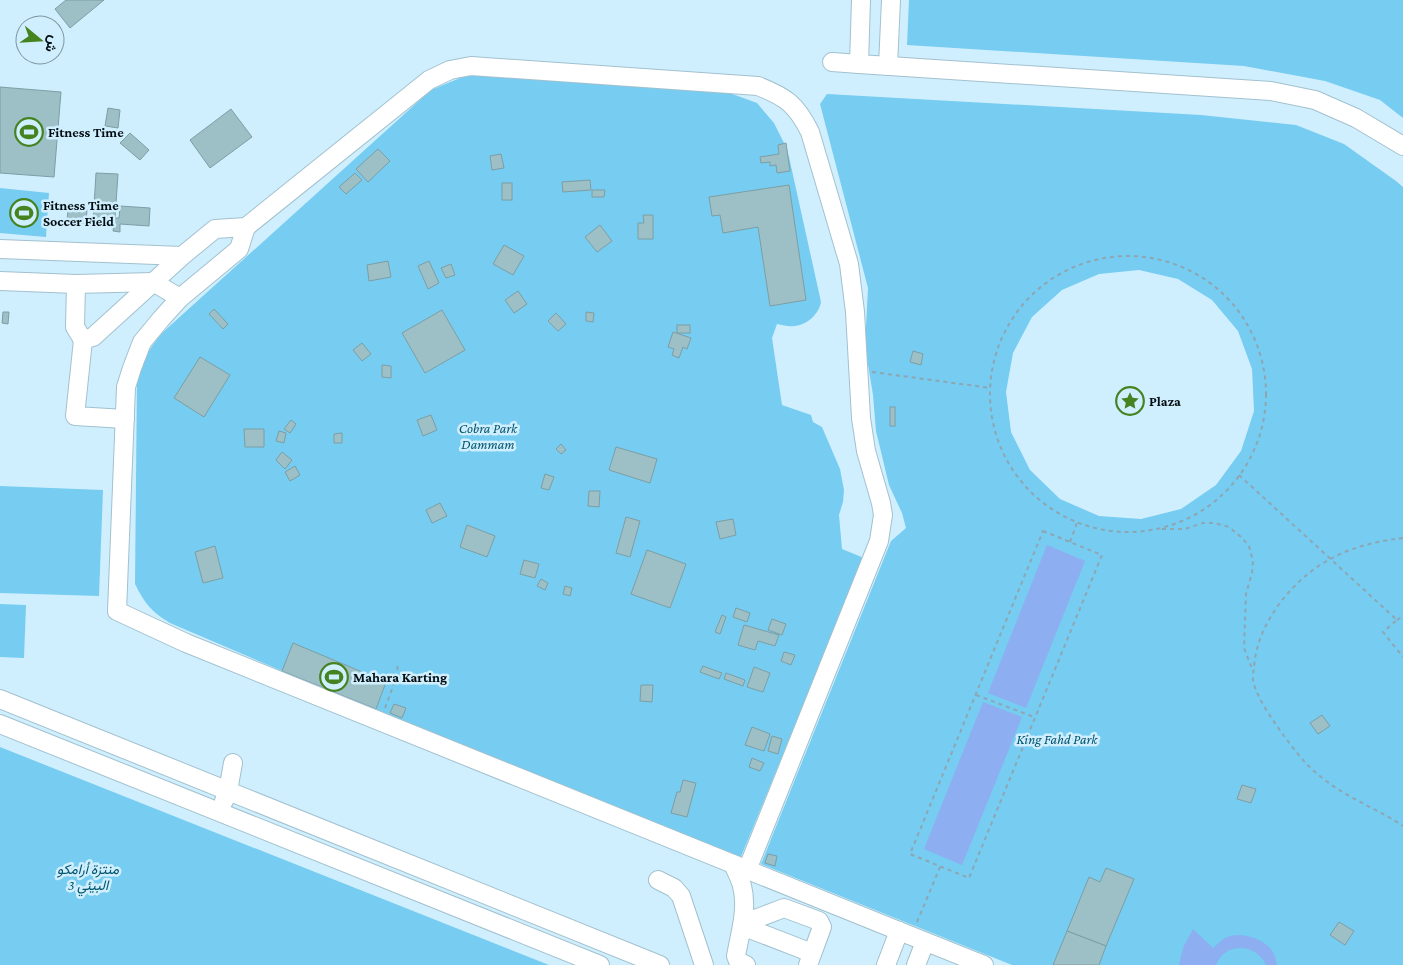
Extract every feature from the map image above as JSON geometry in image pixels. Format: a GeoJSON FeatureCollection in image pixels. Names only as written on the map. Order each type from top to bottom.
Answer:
{"type":"FeatureCollection","features":[{"type":"Feature","properties":{"kind":"street"},"geometry":{"type":"LineString","coordinates":[[859,64],[861,0]]}},
{"type":"Feature","properties":{"kind":"street"},"geometry":{"type":"LineString","coordinates":[[888,66],[891,0]]}},
{"type":"Feature","properties":{"kind":"street"},"geometry":{"type":"LineString","coordinates":[[832,62],[1271,91],[1315,100],[1356,118],[1403,146]]}},
{"type":"Feature","properties":{"kind":"street"},"geometry":{"type":"LineString","coordinates":[[746,965],[738,961],[736,956],[743,921],[744,897],[740,867],[879,541],[883,515],[863,434],[857,370],[855,312],[848,264],[810,132],[802,115],[790,102],[758,86],[471,66],[450,70],[429,80],[246,227],[239,249],[180,298],[142,342],[126,387],[117,612],[186,643],[740,867],[984,965]]}},
{"type":"Feature","properties":{"kind":"street"},"geometry":{"type":"LineString","coordinates":[[83,340],[93,337],[182,256],[215,229],[246,227]]}},
{"type":"Feature","properties":{"kind":"street"},"geometry":{"type":"LineString","coordinates":[[0,249],[182,256]]}},
{"type":"Feature","properties":{"kind":"street"},"geometry":{"type":"LineString","coordinates":[[0,281],[76,284],[153,282],[180,298]]}},
{"type":"Feature","properties":{"kind":"street"},"geometry":{"type":"LineString","coordinates":[[76,284],[75,327],[83,340],[75,416],[125,419]]}},
{"type":"Feature","properties":{"kind":"street"},"geometry":{"type":"LineString","coordinates":[[0,699],[660,965]]}},
{"type":"Feature","properties":{"kind":"street"},"geometry":{"type":"LineString","coordinates":[[0,724],[600,965]]}},
{"type":"Feature","properties":{"kind":"street"},"geometry":{"type":"LineString","coordinates":[[219,813],[228,791],[233,763]]}},
{"type":"Feature","properties":{"kind":"street"},"geometry":{"type":"LineString","coordinates":[[658,880],[674,888],[681,896],[704,965]]}},
{"type":"Feature","properties":{"kind":"street"},"geometry":{"type":"LineString","coordinates":[[478,917],[487,896]]}},
{"type":"Feature","properties":{"kind":"street"},"geometry":{"type":"LineString","coordinates":[[784,908],[819,921],[822,927],[810,959],[743,921],[758,918],[784,908]]}},
{"type":"Feature","properties":{"kind":"street"},"geometry":{"type":"LineString","coordinates":[[886,965],[912,936]]}},
{"type":"Feature","properties":{"kind":"street"},"geometry":{"type":"LineString","coordinates":[[912,936],[916,965]]}},
{"type":"Feature","properties":{"kind":"path"},"geometry":{"type":"LineString","coordinates":[[1134,255],[1166,260],[1197,273],[1223,293],[1244,318],[1258,348],[1264,372],[1266,397],[1263,422],[1256,445],[1230,487],[1190,517],[1168,526],[1144,531],[1119,532],[1094,528],[1078,522],[1050,508],[1031,492],[1010,466],[997,436],[990,403],[991,388],[992,370],[1002,339],[1019,310],[1042,286],[1069,268],[1101,258],[1134,255]]}},
{"type":"Feature","properties":{"kind":"path"},"geometry":{"type":"LineString","coordinates":[[857,370],[991,388]]}},
{"type":"Feature","properties":{"kind":"path"},"geometry":{"type":"LineString","coordinates":[[1239,475],[1397,620]]}},
{"type":"Feature","properties":{"kind":"path"},"geometry":{"type":"LineString","coordinates":[[1070,542],[1078,522]]}},
{"type":"Feature","properties":{"kind":"path"},"geometry":{"type":"LineString","coordinates":[[1157,528],[1185,529],[1203,523],[1214,523],[1229,527],[1249,546],[1253,561],[1252,573],[1246,594],[1244,648],[1253,673]]}},
{"type":"Feature","properties":{"kind":"path"},"geometry":{"type":"LineString","coordinates":[[1043,531],[1102,555],[969,878],[910,854],[976,695],[1043,531]]}},
{"type":"Feature","properties":{"kind":"path"},"geometry":{"type":"LineString","coordinates":[[1403,538],[1350,549],[1315,567],[1298,582],[1272,614],[1261,634],[1254,657],[1253,673],[1253,680],[1262,703],[1302,760],[1323,779],[1346,795],[1403,826]]}},
{"type":"Feature","properties":{"kind":"path"},"geometry":{"type":"LineString","coordinates":[[1403,616],[1383,632],[1403,657]]}},
{"type":"Feature","properties":{"kind":"path"},"geometry":{"type":"LineString","coordinates":[[380,721],[395,681],[398,665]]}},
{"type":"Feature","properties":{"kind":"path"},"geometry":{"type":"LineString","coordinates":[[976,695],[1035,718]]}},
{"type":"Feature","properties":{"kind":"path"},"geometry":{"type":"LineString","coordinates":[[912,936],[940,866]]}},
{"type":"Feature","properties":{"kind":"green space"},"geometry":{"type":"Polygon","coordinates":[[[909,0],[1403,0],[1403,118],[1380,100],[1325,81],[1244,66],[907,45],[909,0]]]}},
{"type":"Feature","properties":{"kind":"green space","name":"Cobra Park Dammam"},"geometry":{"type":"Polygon","coordinates":[[[485,74],[713,87],[757,103],[774,123],[789,157],[821,302],[815,315],[803,324],[788,326],[777,324],[772,338],[782,405],[811,415],[813,422],[822,427],[840,469],[844,490],[839,515],[842,549],[864,558],[740,859],[282,671],[170,623],[149,606],[135,584],[137,378],[154,344],[162,333],[431,90],[465,76],[485,74]]]}},
{"type":"Feature","properties":{"kind":"green space","name":"King Fahd Park"},"geometry":{"type":"Polygon","coordinates":[[[827,94],[1201,115],[1296,125],[1344,144],[1403,187],[1403,965],[1012,965],[761,864],[891,541],[906,528],[902,513],[889,485],[876,431],[873,395],[865,346],[868,288],[820,104],[827,94]],[[1139,270],[1099,274],[1062,290],[1032,317],[1013,353],[1006,392],[1011,432],[1030,470],[1060,499],[1099,516],[1141,519],[1181,509],[1216,485],[1241,451],[1254,411],[1252,369],[1238,331],[1212,300],[1178,279],[1139,270]]]}},
{"type":"Feature","properties":{"kind":"green space","name":"Fitness Time Soccer Field"},"geometry":{"type":"Polygon","coordinates":[[[0,188],[49,193],[46,237],[0,233],[0,188]]]}},
{"type":"Feature","properties":{"kind":"green space"},"geometry":{"type":"Polygon","coordinates":[[[0,486],[103,490],[99,596],[0,593],[0,486]]]}},
{"type":"Feature","properties":{"kind":"green space"},"geometry":{"type":"Polygon","coordinates":[[[0,604],[26,605],[24,658],[0,657],[0,604]]]}},
{"type":"Feature","properties":{"kind":"green space","name":"منتزة أرامكو البيئي 3"},"geometry":{"type":"Polygon","coordinates":[[[0,747],[549,965],[0,965],[0,747]]]}},
{"type":"Feature","properties":{"kind":"shaded area"},"geometry":{"type":"Polygon","coordinates":[[[1047,545],[1085,561],[1026,708],[988,693],[1047,545]]]}},
{"type":"Feature","properties":{"kind":"shaded area"},"geometry":{"type":"Polygon","coordinates":[[[983,702],[1022,717],[962,865],[924,849],[983,702]]]}},
{"type":"Feature","properties":{"kind":"shaded area"},"geometry":{"type":"Polygon","coordinates":[[[1193,929],[1213,948],[1230,936],[1242,935],[1260,940],[1271,949],[1277,965],[1266,965],[1255,952],[1241,948],[1226,952],[1220,957],[1216,965],[1179,965],[1183,948],[1193,929]]]}},
{"type":"Feature","properties":{"kind":"building"},"geometry":{"type":"Polygon","coordinates":[[[66,0],[104,0],[70,28],[65,22],[65,15],[60,15],[55,9],[66,0]]]}},
{"type":"Feature","properties":{"kind":"building","name":"Fitness Time"},"geometry":{"type":"Polygon","coordinates":[[[0,87],[61,92],[54,177],[0,173],[0,87]]]}},
{"type":"Feature","properties":{"kind":"building"},"geometry":{"type":"Polygon","coordinates":[[[108,108],[120,110],[118,128],[105,126],[108,108]]]}},
{"type":"Feature","properties":{"kind":"building"},"geometry":{"type":"Polygon","coordinates":[[[231,109],[252,137],[210,168],[190,140],[231,109]]]}},
{"type":"Feature","properties":{"kind":"building"},"geometry":{"type":"Polygon","coordinates":[[[130,133],[149,150],[140,160],[120,143],[130,133]]]}},
{"type":"Feature","properties":{"kind":"building"},"geometry":{"type":"Polygon","coordinates":[[[786,143],[790,171],[777,173],[776,165],[770,166],[770,162],[761,163],[760,157],[779,154],[778,145],[786,143]]]}},
{"type":"Feature","properties":{"kind":"building"},"geometry":{"type":"Polygon","coordinates":[[[378,149],[390,161],[368,182],[356,169],[378,149]]]}},
{"type":"Feature","properties":{"kind":"building"},"geometry":{"type":"Polygon","coordinates":[[[501,154],[504,168],[492,170],[490,156],[501,154]]]}},
{"type":"Feature","properties":{"kind":"building"},"geometry":{"type":"Polygon","coordinates":[[[96,173],[118,174],[115,218],[119,218],[120,206],[150,208],[149,226],[120,224],[120,232],[113,231],[114,225],[93,223],[96,173]]]}},
{"type":"Feature","properties":{"kind":"building"},"geometry":{"type":"Polygon","coordinates":[[[355,173],[362,180],[346,194],[339,187],[355,173]]]}},
{"type":"Feature","properties":{"kind":"building"},"geometry":{"type":"Polygon","coordinates":[[[590,180],[591,190],[563,192],[562,182],[590,180]]]}},
{"type":"Feature","properties":{"kind":"building"},"geometry":{"type":"Polygon","coordinates":[[[502,183],[512,183],[512,200],[502,200],[502,183]]]}},
{"type":"Feature","properties":{"kind":"building"},"geometry":{"type":"Polygon","coordinates":[[[789,185],[806,300],[770,306],[758,227],[723,233],[720,215],[712,216],[709,197],[789,185]]]}},
{"type":"Feature","properties":{"kind":"building"},"geometry":{"type":"Polygon","coordinates":[[[592,190],[605,190],[604,197],[592,197],[592,190]]]}},
{"type":"Feature","properties":{"kind":"building"},"geometry":{"type":"Polygon","coordinates":[[[68,208],[87,209],[86,224],[67,222],[68,208]]]}},
{"type":"Feature","properties":{"kind":"building"},"geometry":{"type":"Polygon","coordinates":[[[643,215],[653,215],[653,239],[638,239],[638,223],[644,223],[643,215]]]}},
{"type":"Feature","properties":{"kind":"building"},"geometry":{"type":"Polygon","coordinates":[[[600,225],[612,241],[597,252],[585,237],[600,225]]]}},
{"type":"Feature","properties":{"kind":"building"},"geometry":{"type":"Polygon","coordinates":[[[504,245],[524,256],[513,275],[493,264],[504,245]]]}},
{"type":"Feature","properties":{"kind":"building"},"geometry":{"type":"Polygon","coordinates":[[[388,261],[391,277],[369,281],[367,265],[388,261]]]}},
{"type":"Feature","properties":{"kind":"building"},"geometry":{"type":"Polygon","coordinates":[[[429,261],[439,283],[428,289],[418,266],[429,261]]]}},
{"type":"Feature","properties":{"kind":"building"},"geometry":{"type":"Polygon","coordinates":[[[451,264],[455,275],[446,278],[441,268],[451,264]]]}},
{"type":"Feature","properties":{"kind":"building"},"geometry":{"type":"Polygon","coordinates":[[[518,291],[527,304],[514,313],[505,300],[518,291]]]}},
{"type":"Feature","properties":{"kind":"building"},"geometry":{"type":"Polygon","coordinates":[[[214,309],[228,324],[223,329],[209,314],[214,309]]]}},
{"type":"Feature","properties":{"kind":"building"},"geometry":{"type":"Polygon","coordinates":[[[442,310],[465,350],[425,373],[402,333],[442,310]]]}},
{"type":"Feature","properties":{"kind":"building"},"geometry":{"type":"Polygon","coordinates":[[[3,312],[9,312],[8,324],[2,323],[3,312]]]}},
{"type":"Feature","properties":{"kind":"building"},"geometry":{"type":"Polygon","coordinates":[[[586,312],[594,313],[593,322],[586,321],[586,312]]]}},
{"type":"Feature","properties":{"kind":"building"},"geometry":{"type":"Polygon","coordinates":[[[556,313],[566,324],[558,331],[548,321],[556,313]]]}},
{"type":"Feature","properties":{"kind":"building"},"geometry":{"type":"Polygon","coordinates":[[[677,325],[690,325],[690,333],[677,333],[677,325]]]}},
{"type":"Feature","properties":{"kind":"building"},"geometry":{"type":"Polygon","coordinates":[[[673,332],[691,338],[687,349],[683,347],[679,358],[672,355],[674,349],[668,347],[673,332]]]}},
{"type":"Feature","properties":{"kind":"building"},"geometry":{"type":"Polygon","coordinates":[[[362,343],[371,354],[362,361],[353,350],[362,343]]]}},
{"type":"Feature","properties":{"kind":"building"},"geometry":{"type":"Polygon","coordinates":[[[913,351],[923,354],[921,365],[910,362],[913,351]]]}},
{"type":"Feature","properties":{"kind":"building"},"geometry":{"type":"Polygon","coordinates":[[[200,357],[230,375],[204,417],[174,398],[200,357]]]}},
{"type":"Feature","properties":{"kind":"building"},"geometry":{"type":"Polygon","coordinates":[[[382,365],[391,366],[391,378],[382,377],[382,365]]]}},
{"type":"Feature","properties":{"kind":"building"},"geometry":{"type":"Polygon","coordinates":[[[890,407],[895,407],[895,426],[890,426],[890,407]]]}},
{"type":"Feature","properties":{"kind":"building"},"geometry":{"type":"Polygon","coordinates":[[[431,415],[437,430],[423,436],[417,420],[431,415]]]}},
{"type":"Feature","properties":{"kind":"building"},"geometry":{"type":"Polygon","coordinates":[[[291,420],[296,424],[290,433],[284,429],[291,420]]]}},
{"type":"Feature","properties":{"kind":"building"},"geometry":{"type":"Polygon","coordinates":[[[244,429],[264,429],[264,447],[245,447],[244,429]]]}},
{"type":"Feature","properties":{"kind":"building"},"geometry":{"type":"Polygon","coordinates":[[[279,431],[286,433],[284,443],[276,441],[279,431]]]}},
{"type":"Feature","properties":{"kind":"building"},"geometry":{"type":"Polygon","coordinates":[[[342,433],[342,443],[334,443],[334,434],[342,433]]]}},
{"type":"Feature","properties":{"kind":"building"},"geometry":{"type":"Polygon","coordinates":[[[561,444],[566,450],[561,454],[556,449],[561,444]]]}},
{"type":"Feature","properties":{"kind":"building"},"geometry":{"type":"Polygon","coordinates":[[[616,447],[657,459],[650,483],[609,470],[616,447]]]}},
{"type":"Feature","properties":{"kind":"building"},"geometry":{"type":"Polygon","coordinates":[[[282,452],[292,460],[285,469],[276,460],[282,452]]]}},
{"type":"Feature","properties":{"kind":"building"},"geometry":{"type":"Polygon","coordinates":[[[295,466],[300,475],[290,481],[285,472],[295,466]]]}},
{"type":"Feature","properties":{"kind":"building"},"geometry":{"type":"Polygon","coordinates":[[[545,474],[554,477],[549,490],[541,488],[545,474]]]}},
{"type":"Feature","properties":{"kind":"building"},"geometry":{"type":"Polygon","coordinates":[[[589,491],[600,491],[599,507],[588,506],[589,491]]]}},
{"type":"Feature","properties":{"kind":"building"},"geometry":{"type":"Polygon","coordinates":[[[440,503],[447,516],[432,523],[426,510],[440,503]]]}},
{"type":"Feature","properties":{"kind":"building"},"geometry":{"type":"Polygon","coordinates":[[[626,517],[640,521],[630,557],[616,553],[626,517]]]}},
{"type":"Feature","properties":{"kind":"building"},"geometry":{"type":"Polygon","coordinates":[[[733,519],[736,535],[720,539],[716,522],[733,519]]]}},
{"type":"Feature","properties":{"kind":"building"},"geometry":{"type":"Polygon","coordinates":[[[467,525],[495,536],[487,557],[460,547],[467,525]]]}},
{"type":"Feature","properties":{"kind":"building"},"geometry":{"type":"Polygon","coordinates":[[[215,546],[223,578],[203,583],[195,552],[215,546]]]}},
{"type":"Feature","properties":{"kind":"building"},"geometry":{"type":"Polygon","coordinates":[[[647,550],[686,564],[670,608],[631,594],[647,550]]]}},
{"type":"Feature","properties":{"kind":"building"},"geometry":{"type":"Polygon","coordinates":[[[524,560],[539,564],[535,578],[520,574],[524,560]]]}},
{"type":"Feature","properties":{"kind":"building"},"geometry":{"type":"Polygon","coordinates":[[[541,579],[548,583],[545,590],[537,586],[541,579]]]}},
{"type":"Feature","properties":{"kind":"building"},"geometry":{"type":"Polygon","coordinates":[[[565,586],[572,588],[570,596],[563,594],[565,586]]]}},
{"type":"Feature","properties":{"kind":"building"},"geometry":{"type":"Polygon","coordinates":[[[736,608],[750,613],[747,622],[733,617],[736,608]]]}},
{"type":"Feature","properties":{"kind":"building"},"geometry":{"type":"Polygon","coordinates":[[[722,615],[726,617],[720,634],[715,632],[722,615]]]}},
{"type":"Feature","properties":{"kind":"building"},"geometry":{"type":"Polygon","coordinates":[[[772,619],[786,624],[782,635],[768,630],[772,619]]]}},
{"type":"Feature","properties":{"kind":"building"},"geometry":{"type":"Polygon","coordinates":[[[744,625],[779,635],[775,646],[758,641],[755,650],[738,645],[744,625]]]}},
{"type":"Feature","properties":{"kind":"building","name":"Mahara Karting"},"geometry":{"type":"Polygon","coordinates":[[[293,643],[386,682],[376,709],[282,671],[293,643]]]}},
{"type":"Feature","properties":{"kind":"building"},"geometry":{"type":"Polygon","coordinates":[[[784,652],[795,655],[791,665],[781,661],[784,652]]]}},
{"type":"Feature","properties":{"kind":"building"},"geometry":{"type":"Polygon","coordinates":[[[703,666],[722,673],[719,679],[700,672],[703,666]]]}},
{"type":"Feature","properties":{"kind":"building"},"geometry":{"type":"Polygon","coordinates":[[[754,667],[770,673],[763,692],[747,687],[754,667]]]}},
{"type":"Feature","properties":{"kind":"building"},"geometry":{"type":"Polygon","coordinates":[[[726,673],[745,680],[743,686],[724,679],[726,673]]]}},
{"type":"Feature","properties":{"kind":"building"},"geometry":{"type":"Polygon","coordinates":[[[641,685],[653,685],[652,702],[640,701],[641,685]]]}},
{"type":"Feature","properties":{"kind":"building"},"geometry":{"type":"Polygon","coordinates":[[[394,704],[406,708],[402,718],[390,713],[394,704]]]}},
{"type":"Feature","properties":{"kind":"building"},"geometry":{"type":"Polygon","coordinates":[[[1322,715],[1330,726],[1318,734],[1310,723],[1322,715]]]}},
{"type":"Feature","properties":{"kind":"building"},"geometry":{"type":"Polygon","coordinates":[[[752,727],[770,734],[764,751],[745,745],[752,727]]]}},
{"type":"Feature","properties":{"kind":"building"},"geometry":{"type":"Polygon","coordinates":[[[772,736],[782,739],[778,754],[768,751],[772,736]]]}},
{"type":"Feature","properties":{"kind":"building"},"geometry":{"type":"Polygon","coordinates":[[[752,758],[764,763],[760,771],[749,767],[752,758]]]}},
{"type":"Feature","properties":{"kind":"building"},"geometry":{"type":"Polygon","coordinates":[[[683,780],[696,783],[687,817],[671,813],[677,792],[680,792],[683,780]]]}},
{"type":"Feature","properties":{"kind":"building"},"geometry":{"type":"Polygon","coordinates":[[[1242,785],[1256,789],[1251,803],[1237,799],[1242,785]]]}},
{"type":"Feature","properties":{"kind":"building"},"geometry":{"type":"Polygon","coordinates":[[[768,854],[777,856],[775,866],[765,863],[768,854]]]}},
{"type":"Feature","properties":{"kind":"building"},"geometry":{"type":"Polygon","coordinates":[[[1106,868],[1134,879],[1106,946],[1067,931],[1089,877],[1100,882],[1106,868]]]}},
{"type":"Feature","properties":{"kind":"building"},"geometry":{"type":"Polygon","coordinates":[[[1339,922],[1354,931],[1345,945],[1330,935],[1339,922]]]}},
{"type":"Feature","properties":{"kind":"building"},"geometry":{"type":"Polygon","coordinates":[[[1067,931],[1106,946],[1099,965],[1053,965],[1067,931]]]}},
{"type":"Feature","properties":{"kind":"place","name":"Fitness Time"},"geometry":{"type":"Point","coordinates":[29,132]}},
{"type":"Feature","properties":{"kind":"place","name":"Fitness Time Soccer Field"},"geometry":{"type":"Point","coordinates":[24,213]}},
{"type":"Feature","properties":{"kind":"place","name":"Plaza"},"geometry":{"type":"Point","coordinates":[1130,401]}},
{"type":"Feature","properties":{"kind":"place","name":"Mahara Karting"},"geometry":{"type":"Point","coordinates":[334,677]}}]}
